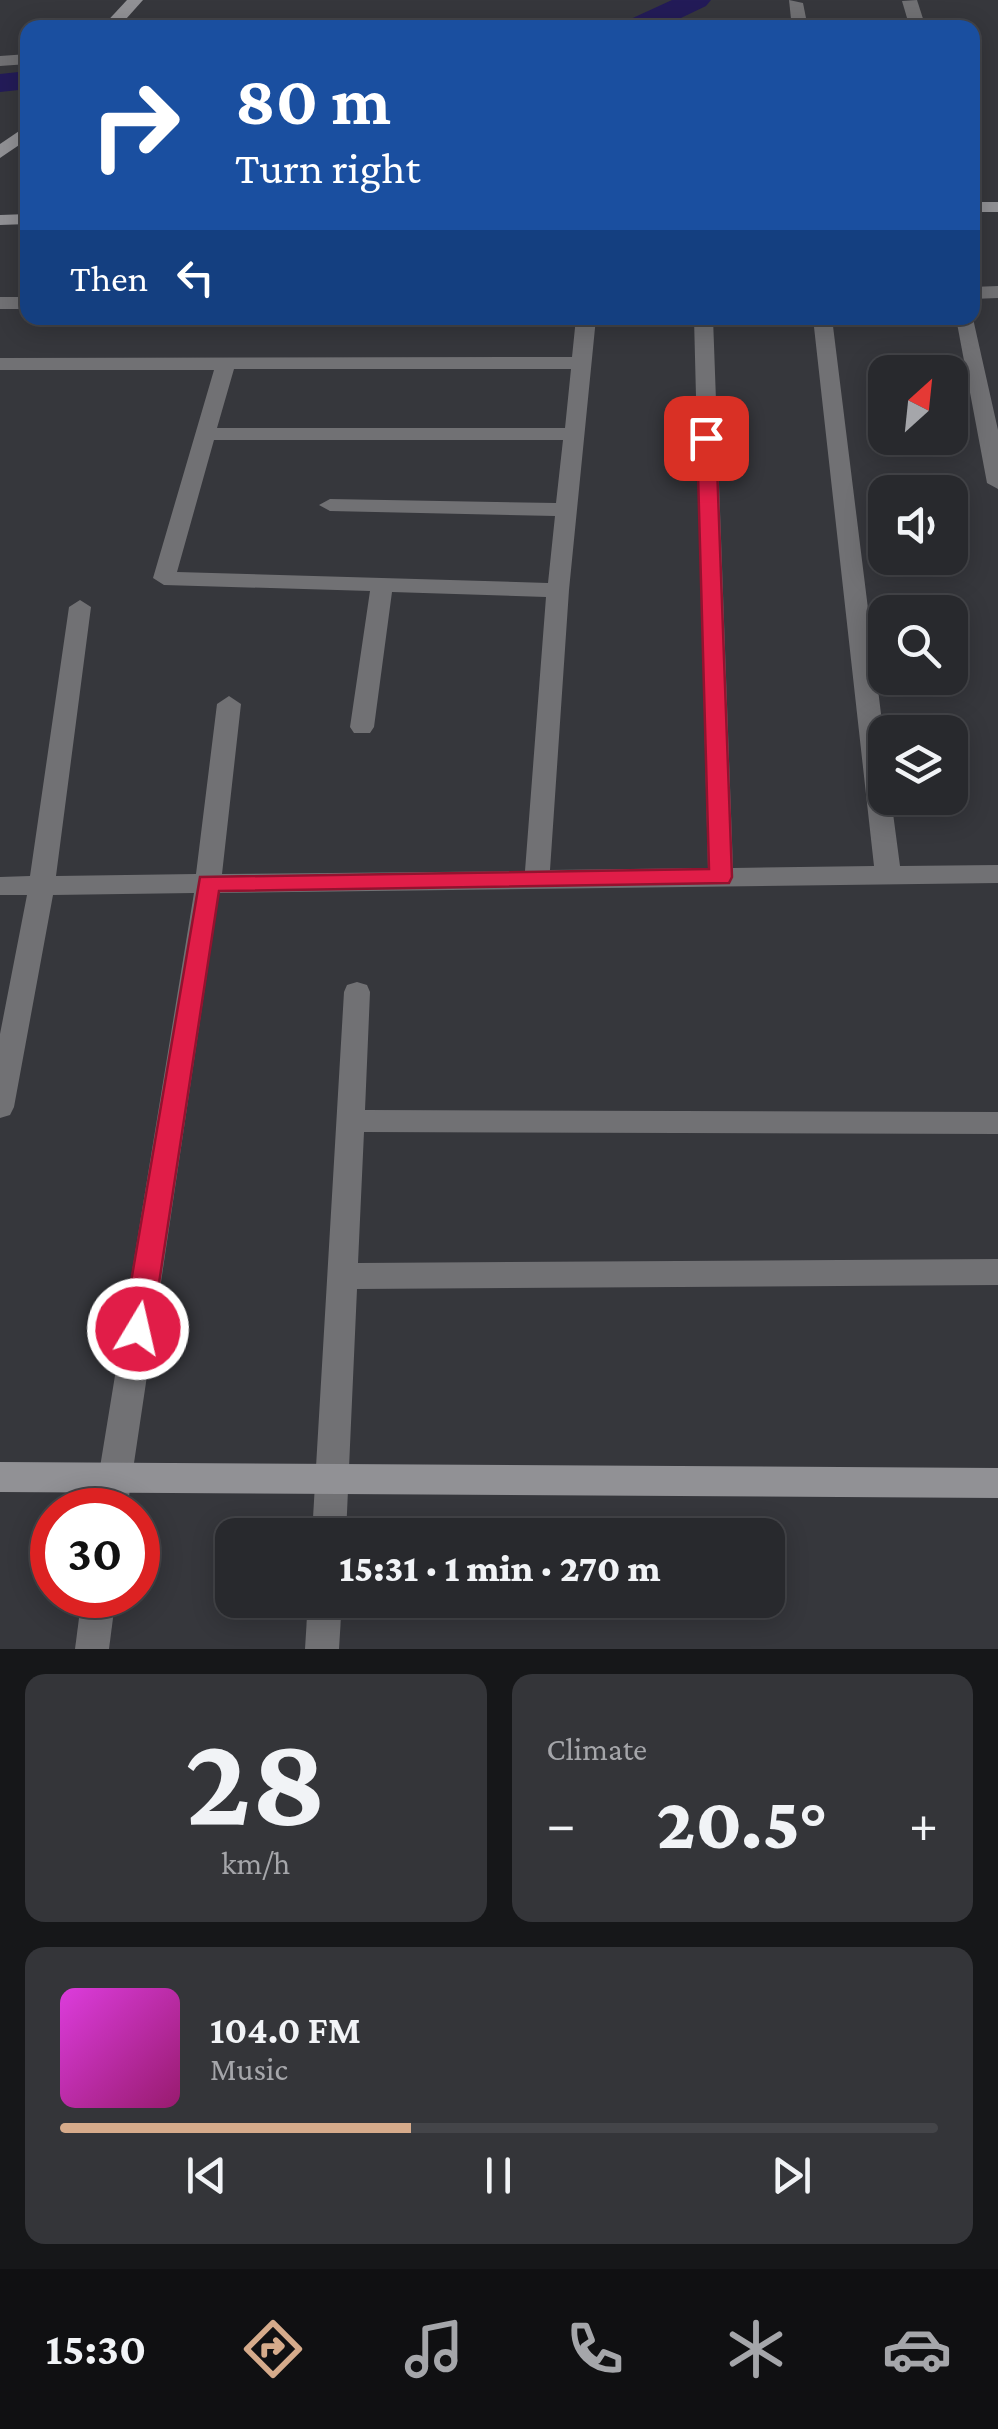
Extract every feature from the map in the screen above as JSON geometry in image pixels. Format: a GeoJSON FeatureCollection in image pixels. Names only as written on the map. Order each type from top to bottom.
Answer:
{"type":"FeatureCollection","features":[{"type":"Feature","properties":{"kind":"street"},"geometry":{"type":"LineString","coordinates":[[116,20],[134,0]]}},
{"type":"Feature","properties":{"kind":"street"},"geometry":{"type":"LineString","coordinates":[[795,3],[798,20]]}},
{"type":"Feature","properties":{"kind":"street"},"geometry":{"type":"LineString","coordinates":[[0,153],[20,137]]}},
{"type":"Feature","properties":{"kind":"street"},"geometry":{"type":"LineString","coordinates":[[537,879],[558,590],[585,325]]}},
{"type":"Feature","properties":{"kind":"street"},"geometry":{"type":"LineString","coordinates":[[702,325],[721,877]]}},
{"type":"Feature","properties":{"kind":"street"},"geometry":{"type":"LineString","coordinates":[[824,325],[888,875]]}},
{"type":"Feature","properties":{"kind":"street"},"geometry":{"type":"LineString","coordinates":[[967,325],[998,482]]}},
{"type":"Feature","properties":{"kind":"street"},"geometry":{"type":"LineString","coordinates":[[0,364],[581,363]]}},
{"type":"Feature","properties":{"kind":"street"},"geometry":{"type":"LineString","coordinates":[[224,365],[164,578],[558,590]]}},
{"type":"Feature","properties":{"kind":"street"},"geometry":{"type":"LineString","coordinates":[[205,434],[574,434]]}},
{"type":"Feature","properties":{"kind":"street"},"geometry":{"type":"LineString","coordinates":[[330,505],[566,510]]}},
{"type":"Feature","properties":{"kind":"street"},"geometry":{"type":"LineString","coordinates":[[362,727],[382,584]]}},
{"type":"Feature","properties":{"kind":"street"},"geometry":{"type":"LineString","coordinates":[[0,1107],[42,885],[80,607]]}},
{"type":"Feature","properties":{"kind":"street"},"geometry":{"type":"LineString","coordinates":[[113,1488],[208,883],[229,704]]}},
{"type":"Feature","properties":{"kind":"street"},"geometry":{"type":"LineString","coordinates":[[0,886],[998,874]]}},
{"type":"Feature","properties":{"kind":"street"},"geometry":{"type":"LineString","coordinates":[[329,1518],[357,992]]}},
{"type":"Feature","properties":{"kind":"street"},"geometry":{"type":"LineString","coordinates":[[350,1121],[998,1123]]}},
{"type":"Feature","properties":{"kind":"street"},"geometry":{"type":"LineString","coordinates":[[343,1276],[998,1272]]}},
{"type":"Feature","properties":{"kind":"street"},"geometry":{"type":"LineString","coordinates":[[0,1477],[72,1488]]}},
{"type":"Feature","properties":{"kind":"street"},"geometry":{"type":"LineString","coordinates":[[160,1491],[332,1479],[998,1483]]}},
{"type":"Feature","properties":{"kind":"street"},"geometry":{"type":"LineString","coordinates":[[92,1649],[96,1618]]}},
{"type":"Feature","properties":{"kind":"street"},"geometry":{"type":"LineString","coordinates":[[322,1649],[323,1618]]}},
{"type":"Feature","properties":{"kind":"waterway"},"geometry":{"type":"LineString","coordinates":[[652,20],[696,0]]}},
{"type":"Feature","properties":{"kind":"waterway"},"geometry":{"type":"LineString","coordinates":[[0,83],[20,81]]}},
{"type":"Feature","properties":{"kind":"route"},"geometry":{"type":"LineString","coordinates":[[138,1329],[208,883],[721,877],[706,438]]}}]}
